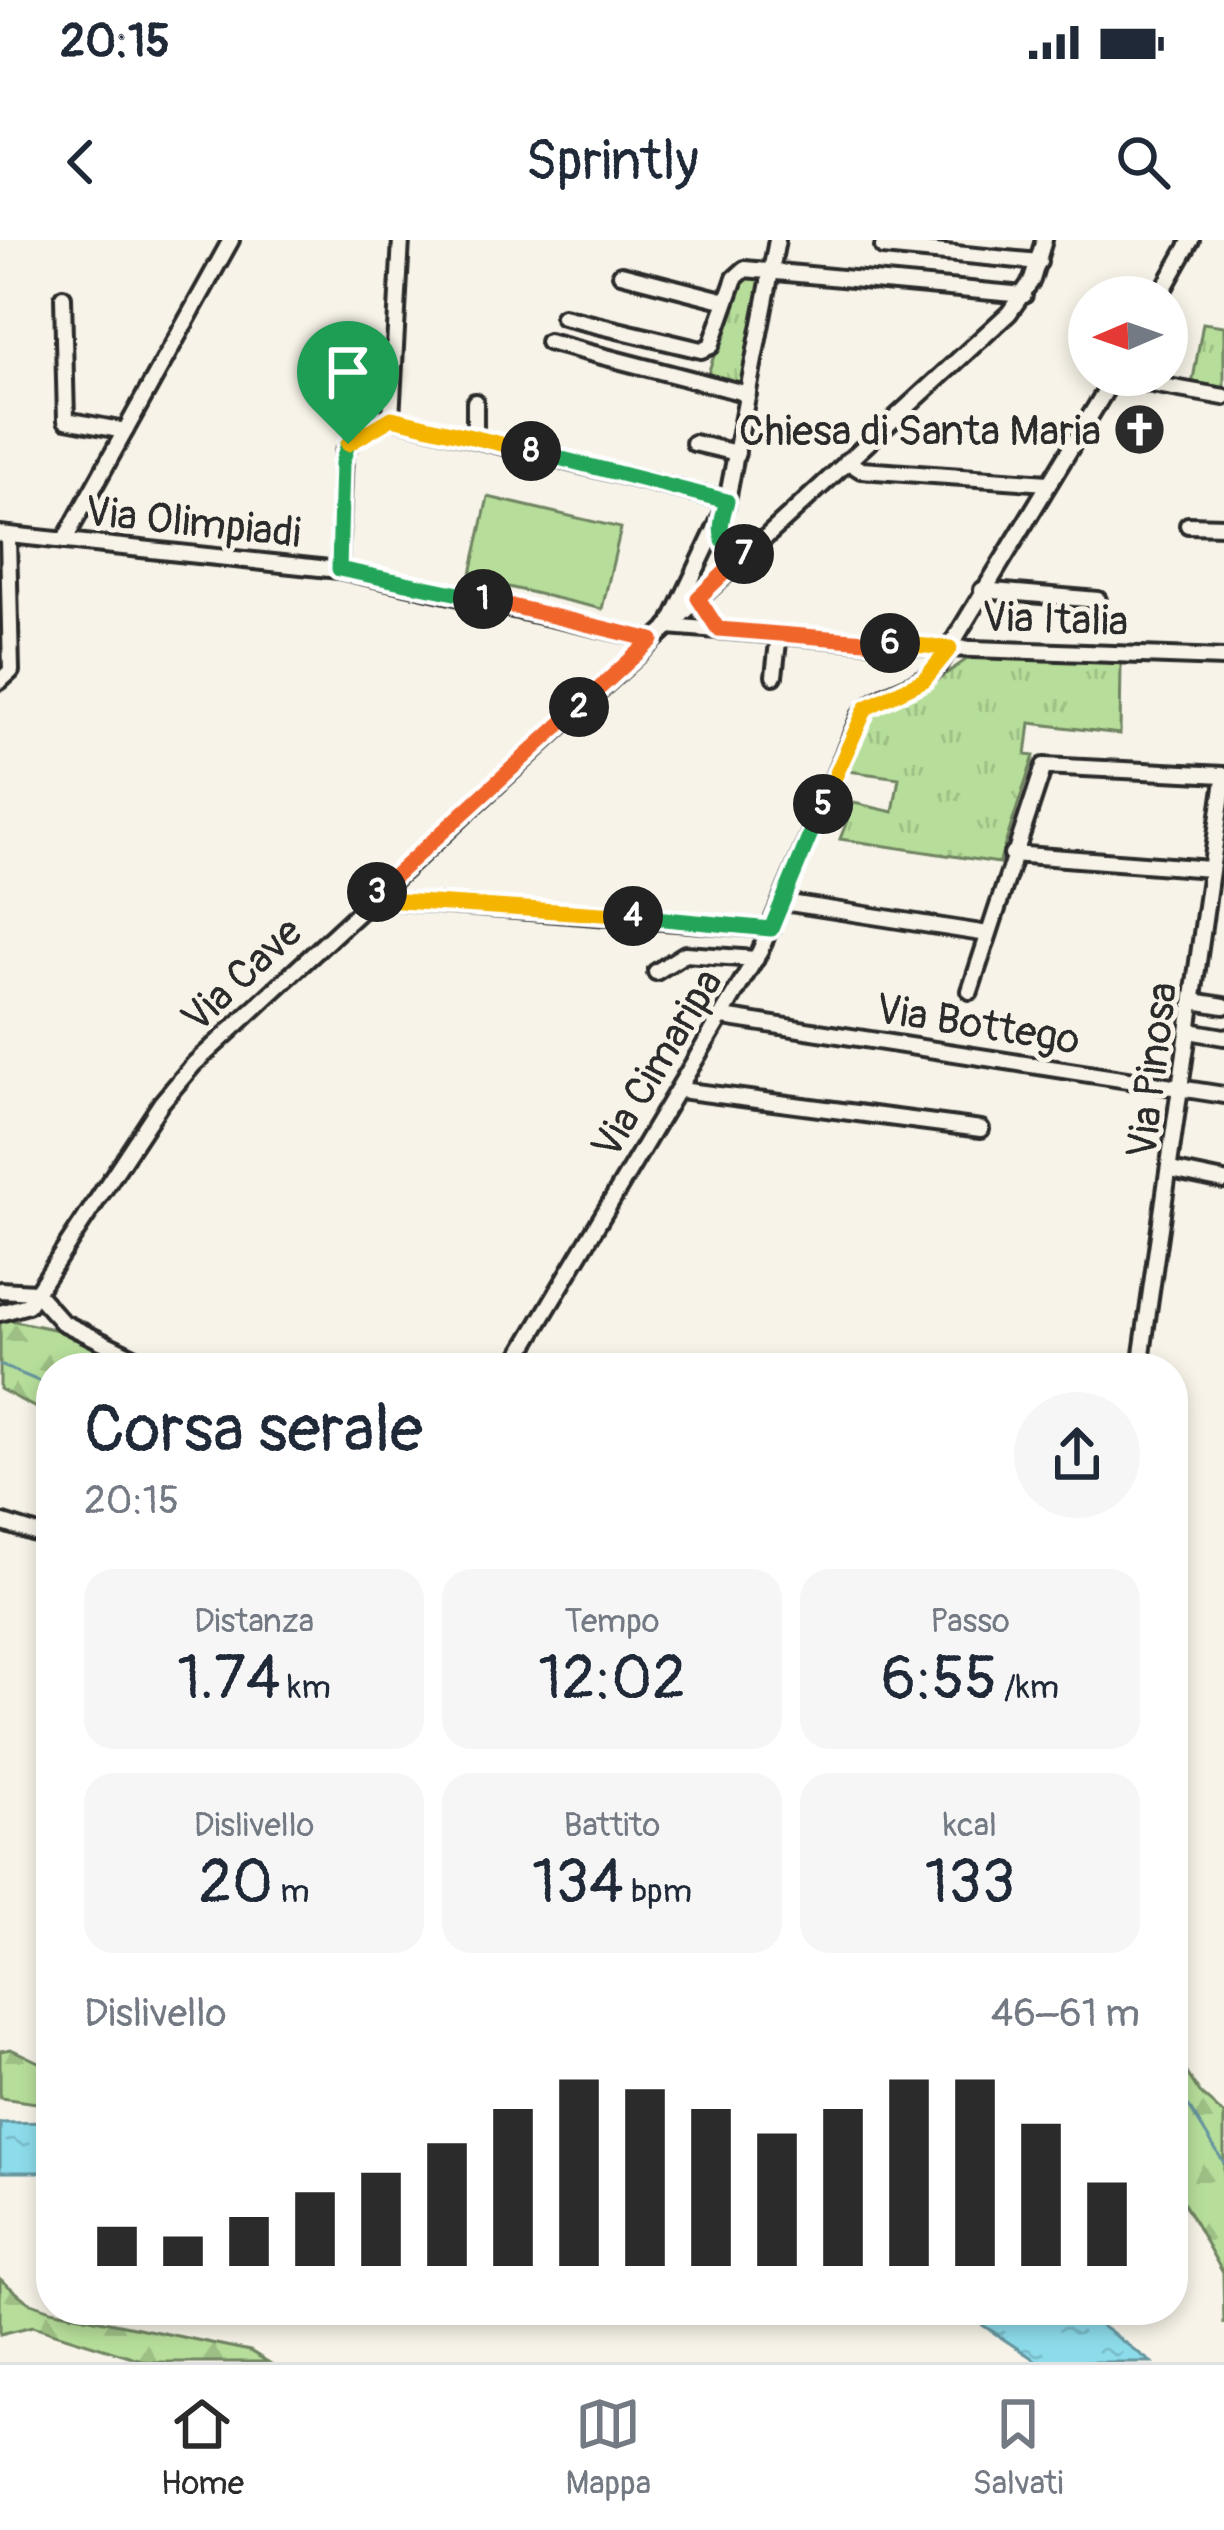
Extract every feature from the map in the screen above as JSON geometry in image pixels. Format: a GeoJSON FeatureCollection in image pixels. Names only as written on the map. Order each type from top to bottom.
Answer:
{"type":"FeatureCollection","features":[{"type":"Feature","properties":{"kind":"street"},"geometry":{"type":"LineString","coordinates":[[64,541],[231,240]]}},
{"type":"Feature","properties":{"kind":"street"},"geometry":{"type":"LineString","coordinates":[[392,418],[401,240]]}},
{"type":"Feature","properties":{"kind":"street"},"geometry":{"type":"LineString","coordinates":[[670,624],[727,501],[777,240]]}},
{"type":"Feature","properties":{"kind":"street","name":"Via Cave"},"geometry":{"type":"LineString","coordinates":[[35,1292],[176,1083],[1024,295],[1044,240]]}},
{"type":"Feature","properties":{"kind":"street"},"geometry":{"type":"LineString","coordinates":[[1171,276],[1192,240]]}},
{"type":"Feature","properties":{"kind":"street"},"geometry":{"type":"LineString","coordinates":[[880,280],[883,244],[1039,262]]}},
{"type":"Feature","properties":{"kind":"street"},"geometry":{"type":"LineString","coordinates":[[563,317],[704,350],[712,343],[742,270],[1024,295]]}},
{"type":"Feature","properties":{"kind":"street"},"geometry":{"type":"LineString","coordinates":[[621,274],[726,301]]}},
{"type":"Feature","properties":{"kind":"street"},"geometry":{"type":"LineString","coordinates":[[63,297],[66,420],[125,431]]}},
{"type":"Feature","properties":{"kind":"street"},"geometry":{"type":"LineString","coordinates":[[548,342],[748,394]]}},
{"type":"Feature","properties":{"kind":"street"},"geometry":{"type":"LineString","coordinates":[[1188,390],[1224,397]]}},
{"type":"Feature","properties":{"kind":"street","name":"Via Cimaripa"},"geometry":{"type":"LineString","coordinates":[[521,1353],[771,929],[862,713],[876,699],[924,680],[950,648],[1102,396]]}},
{"type":"Feature","properties":{"kind":"street"},"geometry":{"type":"LineString","coordinates":[[475,402],[475,437]]}},
{"type":"Feature","properties":{"kind":"street"},"geometry":{"type":"LineString","coordinates":[[339,569],[344,452],[355,438],[392,418],[727,501]]}},
{"type":"Feature","properties":{"kind":"street"},"geometry":{"type":"LineString","coordinates":[[694,443],[737,453]]}},
{"type":"Feature","properties":{"kind":"street"},"geometry":{"type":"LineString","coordinates":[[847,460],[861,470],[1048,483]]}},
{"type":"Feature","properties":{"kind":"street"},"geometry":{"type":"LineString","coordinates":[[720,520],[726,549],[745,554]]}},
{"type":"Feature","properties":{"kind":"street"},"geometry":{"type":"LineString","coordinates":[[1188,525],[1224,526]]}},
{"type":"Feature","properties":{"kind":"street"},"geometry":{"type":"LineString","coordinates":[[3,680],[11,671],[4,536]]}},
{"type":"Feature","properties":{"kind":"street","name":"Via Olimpiadi"},"geometry":{"type":"LineString","coordinates":[[4,536],[339,569],[652,640]]}},
{"type":"Feature","properties":{"kind":"street"},"geometry":{"type":"LineString","coordinates":[[707,550],[727,571]]}},
{"type":"Feature","properties":{"kind":"street"},"geometry":{"type":"LineString","coordinates":[[982,590],[1098,600]]}},
{"type":"Feature","properties":{"kind":"street"},"geometry":{"type":"LineString","coordinates":[[698,598],[718,629]]}},
{"type":"Feature","properties":{"kind":"street","name":"Via Italia"},"geometry":{"type":"LineString","coordinates":[[670,624],[950,648],[1224,658]]}},
{"type":"Feature","properties":{"kind":"street"},"geometry":{"type":"LineString","coordinates":[[774,676],[779,634]]}},
{"type":"Feature","properties":{"kind":"street"},"geometry":{"type":"LineString","coordinates":[[970,991],[1038,775],[1047,764],[1224,777]]}},
{"type":"Feature","properties":{"kind":"street","name":"Via Pinosa"},"geometry":{"type":"LineString","coordinates":[[1142,1353],[1224,777]]}},
{"type":"Feature","properties":{"kind":"street"},"geometry":{"type":"LineString","coordinates":[[1012,854],[1210,869]]}},
{"type":"Feature","properties":{"kind":"street"},"geometry":{"type":"LineString","coordinates":[[370,899],[771,929]]}},
{"type":"Feature","properties":{"kind":"street"},"geometry":{"type":"LineString","coordinates":[[783,902],[988,934]]}},
{"type":"Feature","properties":{"kind":"street"},"geometry":{"type":"LineString","coordinates":[[656,972],[685,954],[755,959]]}},
{"type":"Feature","properties":{"kind":"street"},"geometry":{"type":"LineString","coordinates":[[1193,1001],[1224,1006]]}},
{"type":"Feature","properties":{"kind":"street","name":"Via Bottego"},"geometry":{"type":"LineString","coordinates":[[723,1017],[1224,1095]]}},
{"type":"Feature","properties":{"kind":"street"},"geometry":{"type":"LineString","coordinates":[[1189,1031],[1224,1036]]}},
{"type":"Feature","properties":{"kind":"street"},"geometry":{"type":"LineString","coordinates":[[680,1090],[980,1129]]}},
{"type":"Feature","properties":{"kind":"street"},"geometry":{"type":"LineString","coordinates":[[1171,1170],[1224,1181]]}},
{"type":"Feature","properties":{"kind":"street"},"geometry":{"type":"LineString","coordinates":[[0,1290],[35,1292],[58,1319],[126,1353]]}},
{"type":"Feature","properties":{"kind":"street"},"geometry":{"type":"LineString","coordinates":[[0,1313],[23,1310],[35,1292]]}},
{"type":"Feature","properties":{"kind":"street"},"geometry":{"type":"LineString","coordinates":[[0,1522],[36,1533]]}},
{"type":"Feature","properties":{"kind":"green space"},"geometry":{"type":"Polygon","coordinates":[[[762,274],[741,388],[706,380],[736,288],[742,279],[762,274]]]}},
{"type":"Feature","properties":{"kind":"green space"},"geometry":{"type":"Polygon","coordinates":[[[1203,323],[1224,326],[1224,390],[1192,385],[1203,323]]]}},
{"type":"Feature","properties":{"kind":"green space"},"geometry":{"type":"Polygon","coordinates":[[[488,497],[621,528],[602,609],[470,578],[488,497]]]}},
{"type":"Feature","properties":{"kind":"green space"},"geometry":{"type":"Polygon","coordinates":[[[970,657],[1121,662],[1120,734],[1030,723],[1026,755],[1034,756],[999,863],[840,839],[854,803],[893,812],[899,778],[841,770],[860,724],[879,704],[927,687],[970,657]]]}},
{"type":"Feature","properties":{"kind":"green space"},"geometry":{"type":"Polygon","coordinates":[[[0,1318],[73,1333],[115,1353],[36,1353],[36,1408],[0,1389],[0,1318]]]}},
{"type":"Feature","properties":{"kind":"green space"},"geometry":{"type":"Polygon","coordinates":[[[11,2049],[36,2061],[36,2103],[0,2098],[0,2051],[11,2049]]]}},
{"type":"Feature","properties":{"kind":"green space"},"geometry":{"type":"Polygon","coordinates":[[[1188,2075],[1224,2115],[1224,2324],[1223,2273],[1188,2211],[1188,2075]]]}},
{"type":"Feature","properties":{"kind":"green space"},"geometry":{"type":"Polygon","coordinates":[[[0,2279],[36,2305],[36,2325],[124,2325],[250,2351],[268,2362],[148,2362],[33,2326],[0,2334],[0,2279]]]}},
{"type":"Feature","properties":{"kind":"water"},"geometry":{"type":"Polygon","coordinates":[[[36,2122],[36,2172],[0,2172],[0,2123],[36,2122]]]}},
{"type":"Feature","properties":{"kind":"water"},"geometry":{"type":"Polygon","coordinates":[[[982,2325],[1100,2325],[1151,2362],[1038,2362],[982,2325]]]}},
{"type":"Feature","properties":{"kind":"waterway"},"geometry":{"type":"LineString","coordinates":[[0,1365],[36,1380]]}},
{"type":"Feature","properties":{"kind":"waterway"},"geometry":{"type":"LineString","coordinates":[[1188,2105],[1224,2163]]}},
{"type":"Feature","properties":{"kind":"place","name":"Chiesa di Santa Maria"},"geometry":{"type":"Point","coordinates":[1140,430]}},
{"type":"Feature","properties":{"kind":"route"},"geometry":{"type":"LineString","coordinates":[[392,418],[727,501],[720,520],[722,542],[731,552],[745,554],[698,598],[718,629],[950,648],[924,680],[876,699],[862,713],[771,929],[370,899],[652,640],[339,569],[342,463],[348,444],[392,418]]}}]}
